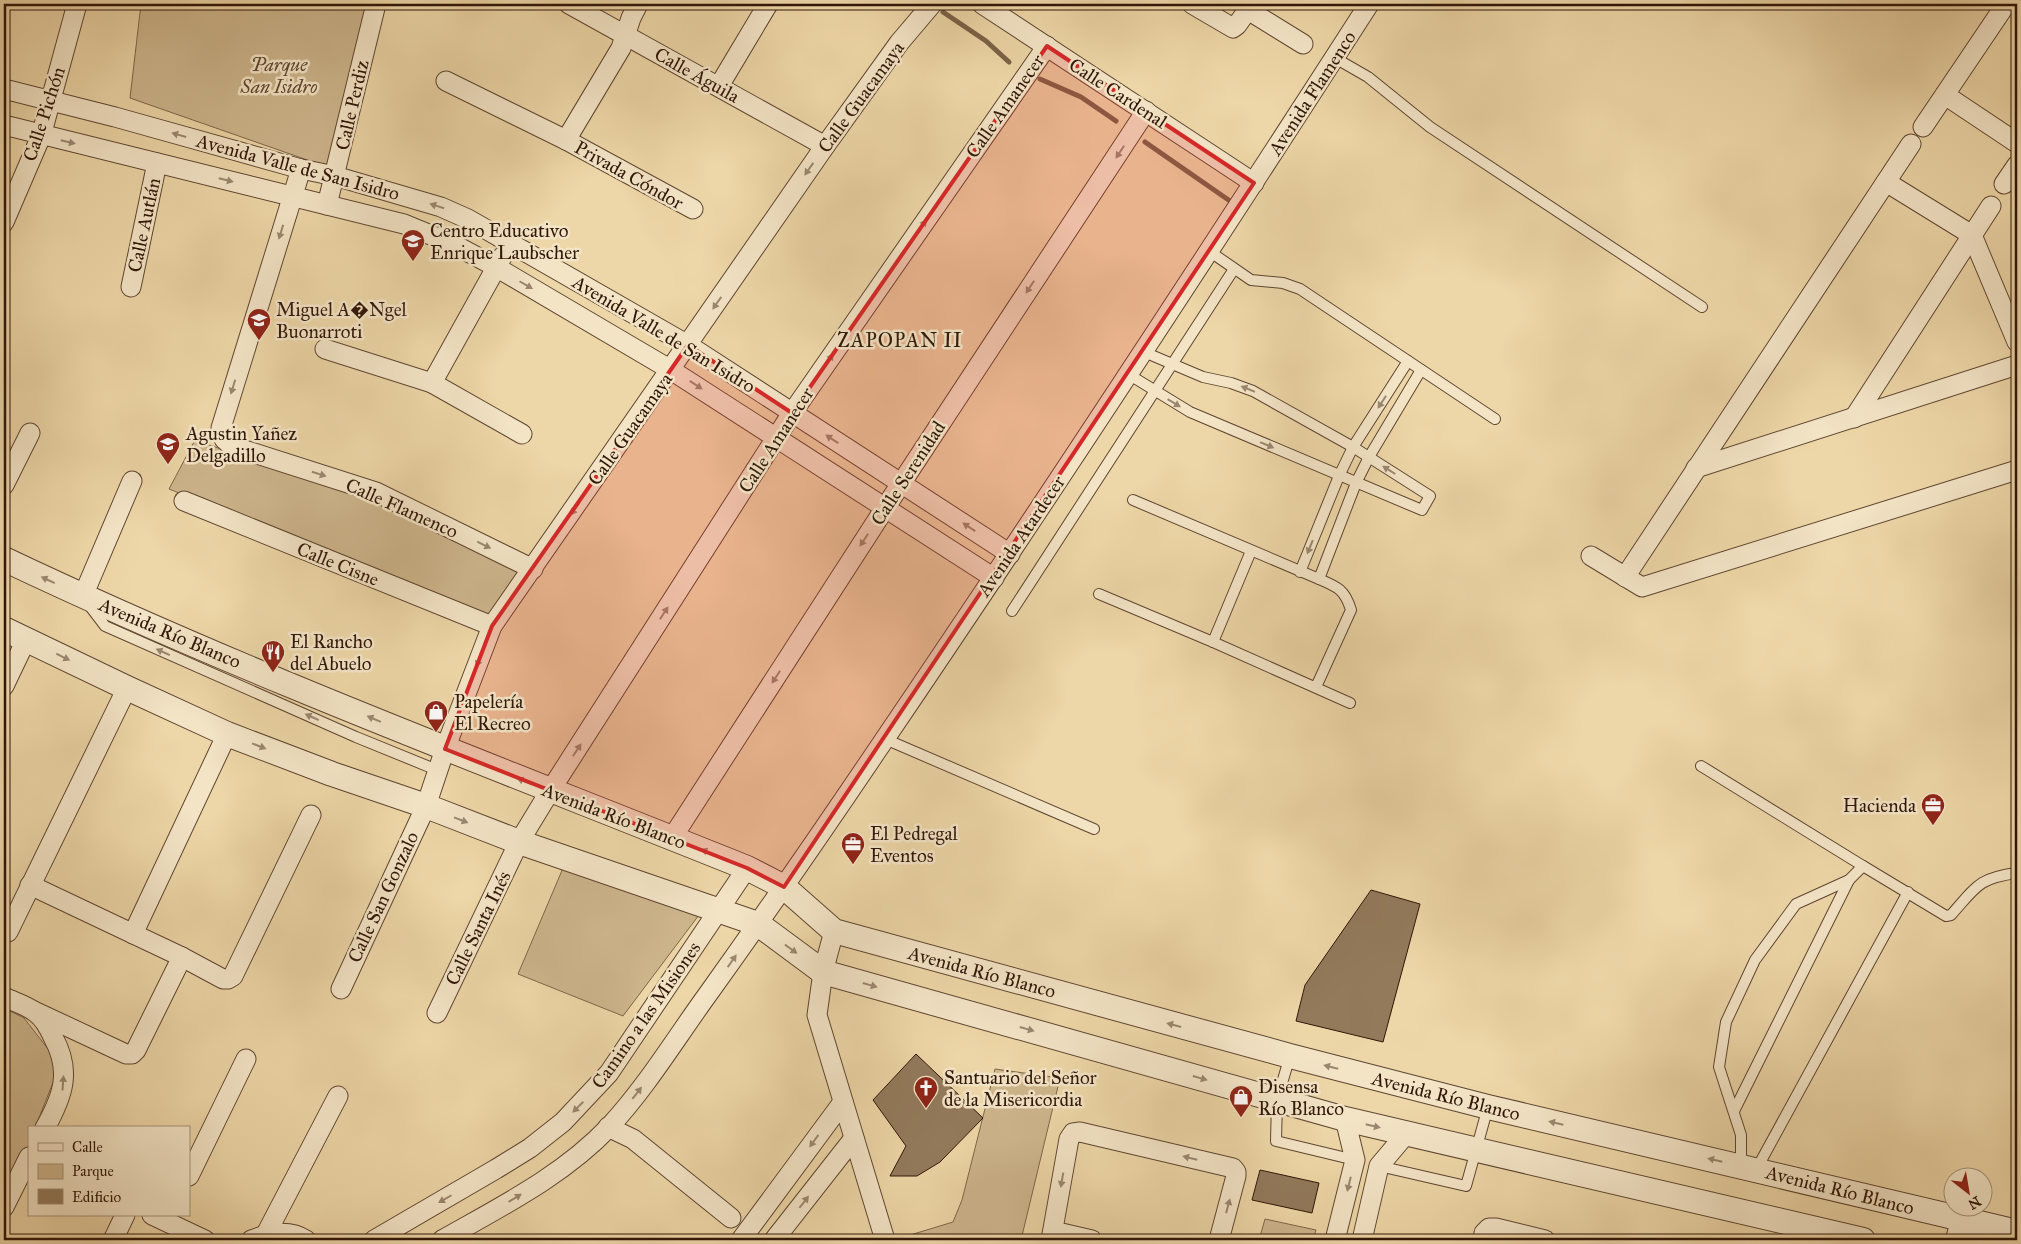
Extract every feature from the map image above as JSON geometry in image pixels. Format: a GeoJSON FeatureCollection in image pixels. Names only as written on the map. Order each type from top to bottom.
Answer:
{"type":"FeatureCollection","features":[{"type":"Feature","properties":{"kind":"street","name":"Calle Pichón"},"geometry":{"type":"LineString","coordinates":[[4,222],[40,136],[77,4]]}},
{"type":"Feature","properties":{"kind":"street","name":"Calle Perdiz"},"geometry":{"type":"LineString","coordinates":[[327,205],[376,4]]}},
{"type":"Feature","properties":{"kind":"street","name":"Calle Águila"},"geometry":{"type":"LineString","coordinates":[[569,4],[825,146]]}},
{"type":"Feature","properties":{"kind":"street","name":"Privada Cóndor"},"geometry":{"type":"LineString","coordinates":[[566,140],[621,48],[638,4]]}},
{"type":"Feature","properties":{"kind":"street"},"geometry":{"type":"LineString","coordinates":[[719,86],[768,4]]}},
{"type":"Feature","properties":{"kind":"street","name":"Calle Guacamaya"},"geometry":{"type":"LineString","coordinates":[[426,806],[441,760],[492,626],[825,146],[899,43],[932,4]]}},
{"type":"Feature","properties":{"kind":"street","name":"Calle Cardenal"},"geometry":{"type":"LineString","coordinates":[[982,4],[1254,183]]}},
{"type":"Feature","properties":{"kind":"street"},"geometry":{"type":"LineString","coordinates":[[1192,4],[1233,28],[1250,7],[1303,44]]}},
{"type":"Feature","properties":{"kind":"street","name":"Avenida Flamenco"},"geometry":{"type":"LineString","coordinates":[[1254,183],[1370,4]]}},
{"type":"Feature","properties":{"kind":"street"},"geometry":{"type":"LineString","coordinates":[[1923,127],[2006,4]]}},
{"type":"Feature","properties":{"kind":"street","name":"Calle Amanecer"},"geometry":{"type":"LineString","coordinates":[[519,842],[776,437],[1047,46]]}},
{"type":"Feature","properties":{"kind":"street","name":"Privada Cóndor"},"geometry":{"type":"LineString","coordinates":[[446,81],[566,140],[693,209]]}},
{"type":"Feature","properties":{"kind":"street","name":"Avenida Valle de San Isidro"},"geometry":{"type":"LineString","coordinates":[[4,89],[115,117],[301,169],[335,176],[441,207],[468,218],[688,345],[1010,554]]}},
{"type":"Feature","properties":{"kind":"street"},"geometry":{"type":"LineString","coordinates":[[1945,94],[2017,143]]}},
{"type":"Feature","properties":{"kind":"street","name":"Calle Serenidad"},"geometry":{"type":"LineString","coordinates":[[672,838],[900,484],[1146,111]]}},
{"type":"Feature","properties":{"kind":"street","name":"Avenida Valle de San Isidro"},"geometry":{"type":"LineString","coordinates":[[4,126],[404,224],[455,245],[671,370],[994,578]]}},
{"type":"Feature","properties":{"kind":"street"},"geometry":{"type":"LineString","coordinates":[[1625,577],[1911,144]]}},
{"type":"Feature","properties":{"kind":"street","name":"Calle Autlán"},"geometry":{"type":"LineString","coordinates":[[131,287],[157,163]]}},
{"type":"Feature","properties":{"kind":"street"},"geometry":{"type":"LineString","coordinates":[[2004,184],[2017,165]]}},
{"type":"Feature","properties":{"kind":"street","name":"Calle Flamenco"},"geometry":{"type":"LineString","coordinates":[[301,169],[220,428],[224,439],[232,446],[376,492],[533,569]]}},
{"type":"Feature","properties":{"kind":"street"},"geometry":{"type":"LineString","coordinates":[[1886,182],[1972,235],[2016,334]]}},
{"type":"Feature","properties":{"kind":"street","name":"Avenida Atardecer"},"geometry":{"type":"LineString","coordinates":[[784,887],[994,578],[1254,183]]}},
{"type":"Feature","properties":{"kind":"street"},"geometry":{"type":"LineString","coordinates":[[1854,418],[1991,206]]}},
{"type":"Feature","properties":{"kind":"street"},"geometry":{"type":"LineString","coordinates":[[432,383],[510,242]]}},
{"type":"Feature","properties":{"kind":"street"},"geometry":{"type":"LineString","coordinates":[[325,349],[432,383],[522,434]]}},
{"type":"Feature","properties":{"kind":"street"},"geometry":{"type":"LineString","coordinates":[[1696,468],[2017,365]]}},
{"type":"Feature","properties":{"kind":"street"},"geometry":{"type":"LineString","coordinates":[[4,485],[30,433]]}},
{"type":"Feature","properties":{"kind":"street"},"geometry":{"type":"LineString","coordinates":[[1591,556],[1642,587],[2017,470]]}},
{"type":"Feature","properties":{"kind":"street"},"geometry":{"type":"LineString","coordinates":[[83,596],[132,481]]}},
{"type":"Feature","properties":{"kind":"street","name":"Calle Cisne"},"geometry":{"type":"LineString","coordinates":[[184,502],[492,626]]}},
{"type":"Feature","properties":{"kind":"street","name":"Avenida Río Blanco"},"geometry":{"type":"LineString","coordinates":[[4,559],[441,760],[550,791],[747,868],[784,887],[834,931],[1290,1056],[1488,1106],[1748,1168],[1961,1230],[2017,1232]]}},
{"type":"Feature","properties":{"kind":"street"},"geometry":{"type":"LineString","coordinates":[[4,629],[227,734],[332,774],[426,806],[519,842],[758,924],[823,972],[1345,1119],[1863,1240]]}},
{"type":"Feature","properties":{"kind":"street"},"geometry":{"type":"LineString","coordinates":[[4,686],[26,640]]}},
{"type":"Feature","properties":{"kind":"street"},"geometry":{"type":"LineString","coordinates":[[8,932],[127,688]]}},
{"type":"Feature","properties":{"kind":"street"},"geometry":{"type":"LineString","coordinates":[[133,934],[227,734]]}},
{"type":"Feature","properties":{"kind":"street","name":"Calle San Gonzalo"},"geometry":{"type":"LineString","coordinates":[[341,989],[426,806]]}},
{"type":"Feature","properties":{"kind":"street"},"geometry":{"type":"LineString","coordinates":[[30,886],[182,957],[223,979],[228,979],[233,976],[311,816]]}},
{"type":"Feature","properties":{"kind":"street","name":"Calle Santa Inés"},"geometry":{"type":"LineString","coordinates":[[437,1013],[519,842]]}},
{"type":"Feature","properties":{"kind":"street","name":"Camino a las Misiones"},"geometry":{"type":"LineString","coordinates":[[374,1240],[530,1148],[563,1122],[609,1073],[747,868]]}},
{"type":"Feature","properties":{"kind":"street","name":"Camino a las Misiones"},"geometry":{"type":"LineString","coordinates":[[442,1240],[548,1178],[565,1166],[608,1127],[648,1078],[784,887]]}},
{"type":"Feature","properties":{"kind":"street"},"geometry":{"type":"LineString","coordinates":[[834,931],[823,972],[816,1015],[885,1240]]}},
{"type":"Feature","properties":{"kind":"street"},"geometry":{"type":"LineString","coordinates":[[4,997],[126,1054],[132,1054],[136,1050],[182,957]]}},
{"type":"Feature","properties":{"kind":"street"},"geometry":{"type":"LineString","coordinates":[[34,1011],[42,1019],[56,1041],[64,1066],[63,1091],[46,1126]]}},
{"type":"Feature","properties":{"kind":"street"},"geometry":{"type":"LineString","coordinates":[[190,1174],[246,1059]]}},
{"type":"Feature","properties":{"kind":"street"},"geometry":{"type":"LineString","coordinates":[[259,1237],[338,1096]]}},
{"type":"Feature","properties":{"kind":"street"},"geometry":{"type":"LineString","coordinates":[[740,1240],[843,1102]]}},
{"type":"Feature","properties":{"kind":"street"},"geometry":{"type":"LineString","coordinates":[[1335,1240],[1355,1160],[1345,1119]]}},
{"type":"Feature","properties":{"kind":"street"},"geometry":{"type":"LineString","coordinates":[[608,1127],[633,1139],[731,1218]]}},
{"type":"Feature","properties":{"kind":"street"},"geometry":{"type":"LineString","coordinates":[[1092,1240],[1052,1236],[1069,1139],[1073,1133],[1080,1132],[1233,1168],[1236,1176],[1219,1240]]}},
{"type":"Feature","properties":{"kind":"street"},"geometry":{"type":"LineString","coordinates":[[1362,1240],[1379,1166],[1406,1134]]}},
{"type":"Feature","properties":{"kind":"street"},"geometry":{"type":"LineString","coordinates":[[774,1240],[854,1138]]}},
{"type":"Feature","properties":{"kind":"street"},"geometry":{"type":"LineString","coordinates":[[4,1207],[28,1161]]}},
{"type":"Feature","properties":{"kind":"street"},"geometry":{"type":"LineString","coordinates":[[113,1240],[125,1216]]}},
{"type":"Feature","properties":{"kind":"street"},"geometry":{"type":"LineString","coordinates":[[163,1218],[205,1240]]}},
{"type":"Feature","properties":{"kind":"street"},"geometry":{"type":"LineString","coordinates":[[1483,1240],[1484,1233],[1489,1228],[1496,1228],[1545,1240]]}},
{"type":"Feature","properties":{"kind":"street"},"geometry":{"type":"LineString","coordinates":[[259,1237],[285,1233],[306,1240]]}},
{"type":"Feature","properties":{"kind":"lane"},"geometry":{"type":"LineString","coordinates":[[1335,58],[1368,77],[1430,127],[1702,307]]}},
{"type":"Feature","properties":{"kind":"lane"},"geometry":{"type":"LineString","coordinates":[[1209,251],[1251,280],[1283,283],[1300,289],[1495,419]]}},
{"type":"Feature","properties":{"kind":"lane"},"geometry":{"type":"LineString","coordinates":[[1012,611],[1234,268]]}},
{"type":"Feature","properties":{"kind":"lane"},"geometry":{"type":"LineString","coordinates":[[1128,374],[1190,412],[1422,510],[1430,496],[1353,447],[1253,391],[1203,376],[1144,352]]}},
{"type":"Feature","properties":{"kind":"lane"},"geometry":{"type":"LineString","coordinates":[[1300,572],[1339,476],[1353,447],[1408,361]]}},
{"type":"Feature","properties":{"kind":"lane"},"geometry":{"type":"LineString","coordinates":[[1319,579],[1356,483],[1369,457],[1421,370]]}},
{"type":"Feature","properties":{"kind":"lane"},"geometry":{"type":"LineString","coordinates":[[1134,500],[1338,587],[1347,596],[1352,610],[1316,688]]}},
{"type":"Feature","properties":{"kind":"lane"},"geometry":{"type":"LineString","coordinates":[[1213,642],[1251,550]]}},
{"type":"Feature","properties":{"kind":"lane"},"geometry":{"type":"LineString","coordinates":[[1099,594],[1350,703]]}},
{"type":"Feature","properties":{"kind":"lane"},"geometry":{"type":"LineString","coordinates":[[885,739],[1094,829]]}},
{"type":"Feature","properties":{"kind":"lane"},"geometry":{"type":"LineString","coordinates":[[1701,766],[1946,916],[1951,915],[1978,884],[1997,876],[2017,873]]}},
{"type":"Feature","properties":{"kind":"lane"},"geometry":{"type":"LineString","coordinates":[[1734,1111],[1849,880],[1863,866]]}},
{"type":"Feature","properties":{"kind":"lane"},"geometry":{"type":"LineString","coordinates":[[1748,1168],[1741,1135],[1719,1067],[1726,1022],[1755,960],[1796,904],[1849,880]]}},
{"type":"Feature","properties":{"kind":"lane"},"geometry":{"type":"LineString","coordinates":[[1748,1168],[1908,892]]}},
{"type":"Feature","properties":{"kind":"lane"},"geometry":{"type":"LineString","coordinates":[[1290,1056],[1277,1100],[1276,1141],[1355,1160]]}},
{"type":"Feature","properties":{"kind":"lane"},"geometry":{"type":"LineString","coordinates":[[1379,1166],[1466,1186],[1488,1106]]}},
{"type":"Feature","properties":{"kind":"highlighted area"},"geometry":{"type":"Polygon","coordinates":[[[1047,46],[1254,183],[784,887],[747,868],[445,749],[492,626],[688,345],[792,413],[1047,46]]]}},
{"type":"Feature","properties":{"kind":"green space","name":"Parque San Isidro"},"geometry":{"type":"Polygon","coordinates":[[[141,4],[368,4],[333,169],[130,98],[141,4]]]}},
{"type":"Feature","properties":{"kind":"green space"},"geometry":{"type":"Polygon","coordinates":[[[195,440],[374,502],[524,569],[491,619],[169,489],[195,440]]]}},
{"type":"Feature","properties":{"kind":"green space"},"geometry":{"type":"Polygon","coordinates":[[[566,861],[702,911],[623,1016],[518,974],[566,861]]]}},
{"type":"Feature","properties":{"kind":"green space"},"geometry":{"type":"Polygon","coordinates":[[[4,1008],[24,1018],[55,1058],[54,1080],[36,1126],[28,1126],[28,1146],[4,1197],[4,1008]]]}},
{"type":"Feature","properties":{"kind":"green space"},"geometry":{"type":"Polygon","coordinates":[[[995,1069],[1060,1078],[1021,1240],[898,1240],[953,1222],[962,1200],[995,1069]]]}},
{"type":"Feature","properties":{"kind":"green space"},"geometry":{"type":"Polygon","coordinates":[[[1265,1219],[1316,1230],[1313,1240],[1259,1240],[1265,1219]]]}},
{"type":"Feature","properties":{"kind":"building"},"geometry":{"type":"Polygon","coordinates":[[[1371,890],[1420,904],[1383,1042],[1296,1021],[1305,985],[1371,890]]]}},
{"type":"Feature","properties":{"kind":"building","name":"Santuario del Señor de la Misericordia"},"geometry":{"type":"Polygon","coordinates":[[[916,1054],[983,1118],[940,1162],[917,1176],[890,1176],[906,1146],[873,1100],[916,1054]]]}},
{"type":"Feature","properties":{"kind":"building"},"geometry":{"type":"Polygon","coordinates":[[[1260,1170],[1319,1183],[1312,1213],[1252,1200],[1260,1170]]]}},
{"type":"Feature","properties":{"kind":"waterway"},"geometry":{"type":"LineString","coordinates":[[943,12],[986,41],[1009,62]]}},
{"type":"Feature","properties":{"kind":"waterway"},"geometry":{"type":"LineString","coordinates":[[1040,79],[1081,97],[1116,121]]}},
{"type":"Feature","properties":{"kind":"waterway"},"geometry":{"type":"LineString","coordinates":[[1145,142],[1230,201]]}},
{"type":"Feature","properties":{"kind":"place","name":"Centro Educativo Enrique Laubscher"},"geometry":{"type":"Point","coordinates":[413,262]}},
{"type":"Feature","properties":{"kind":"place","name":"Miguel A�Ngel Buonarroti"},"geometry":{"type":"Point","coordinates":[259,341]}},
{"type":"Feature","properties":{"kind":"place","name":"Agustin Yañez Delgadillo"},"geometry":{"type":"Point","coordinates":[168,465]}},
{"type":"Feature","properties":{"kind":"place","name":"El Rancho del Abuelo"},"geometry":{"type":"Point","coordinates":[273,673]}},
{"type":"Feature","properties":{"kind":"place","name":"Papelería El Recreo"},"geometry":{"type":"Point","coordinates":[436,733]}},
{"type":"Feature","properties":{"kind":"place","name":"Hacienda"},"geometry":{"type":"Point","coordinates":[1933,826]}},
{"type":"Feature","properties":{"kind":"place","name":"El Pedregal Eventos"},"geometry":{"type":"Point","coordinates":[853,865]}},
{"type":"Feature","properties":{"kind":"place","name":"Santuario del Señor de la Misericordia"},"geometry":{"type":"Point","coordinates":[926,1109]}},
{"type":"Feature","properties":{"kind":"place","name":"Disensa Río Blanco"},"geometry":{"type":"Point","coordinates":[1241,1118]}},
{"type":"Feature","properties":{"kind":"district","name":"ZAPOPAN II"},"geometry":{"type":"Point","coordinates":[900,340]}}]}
